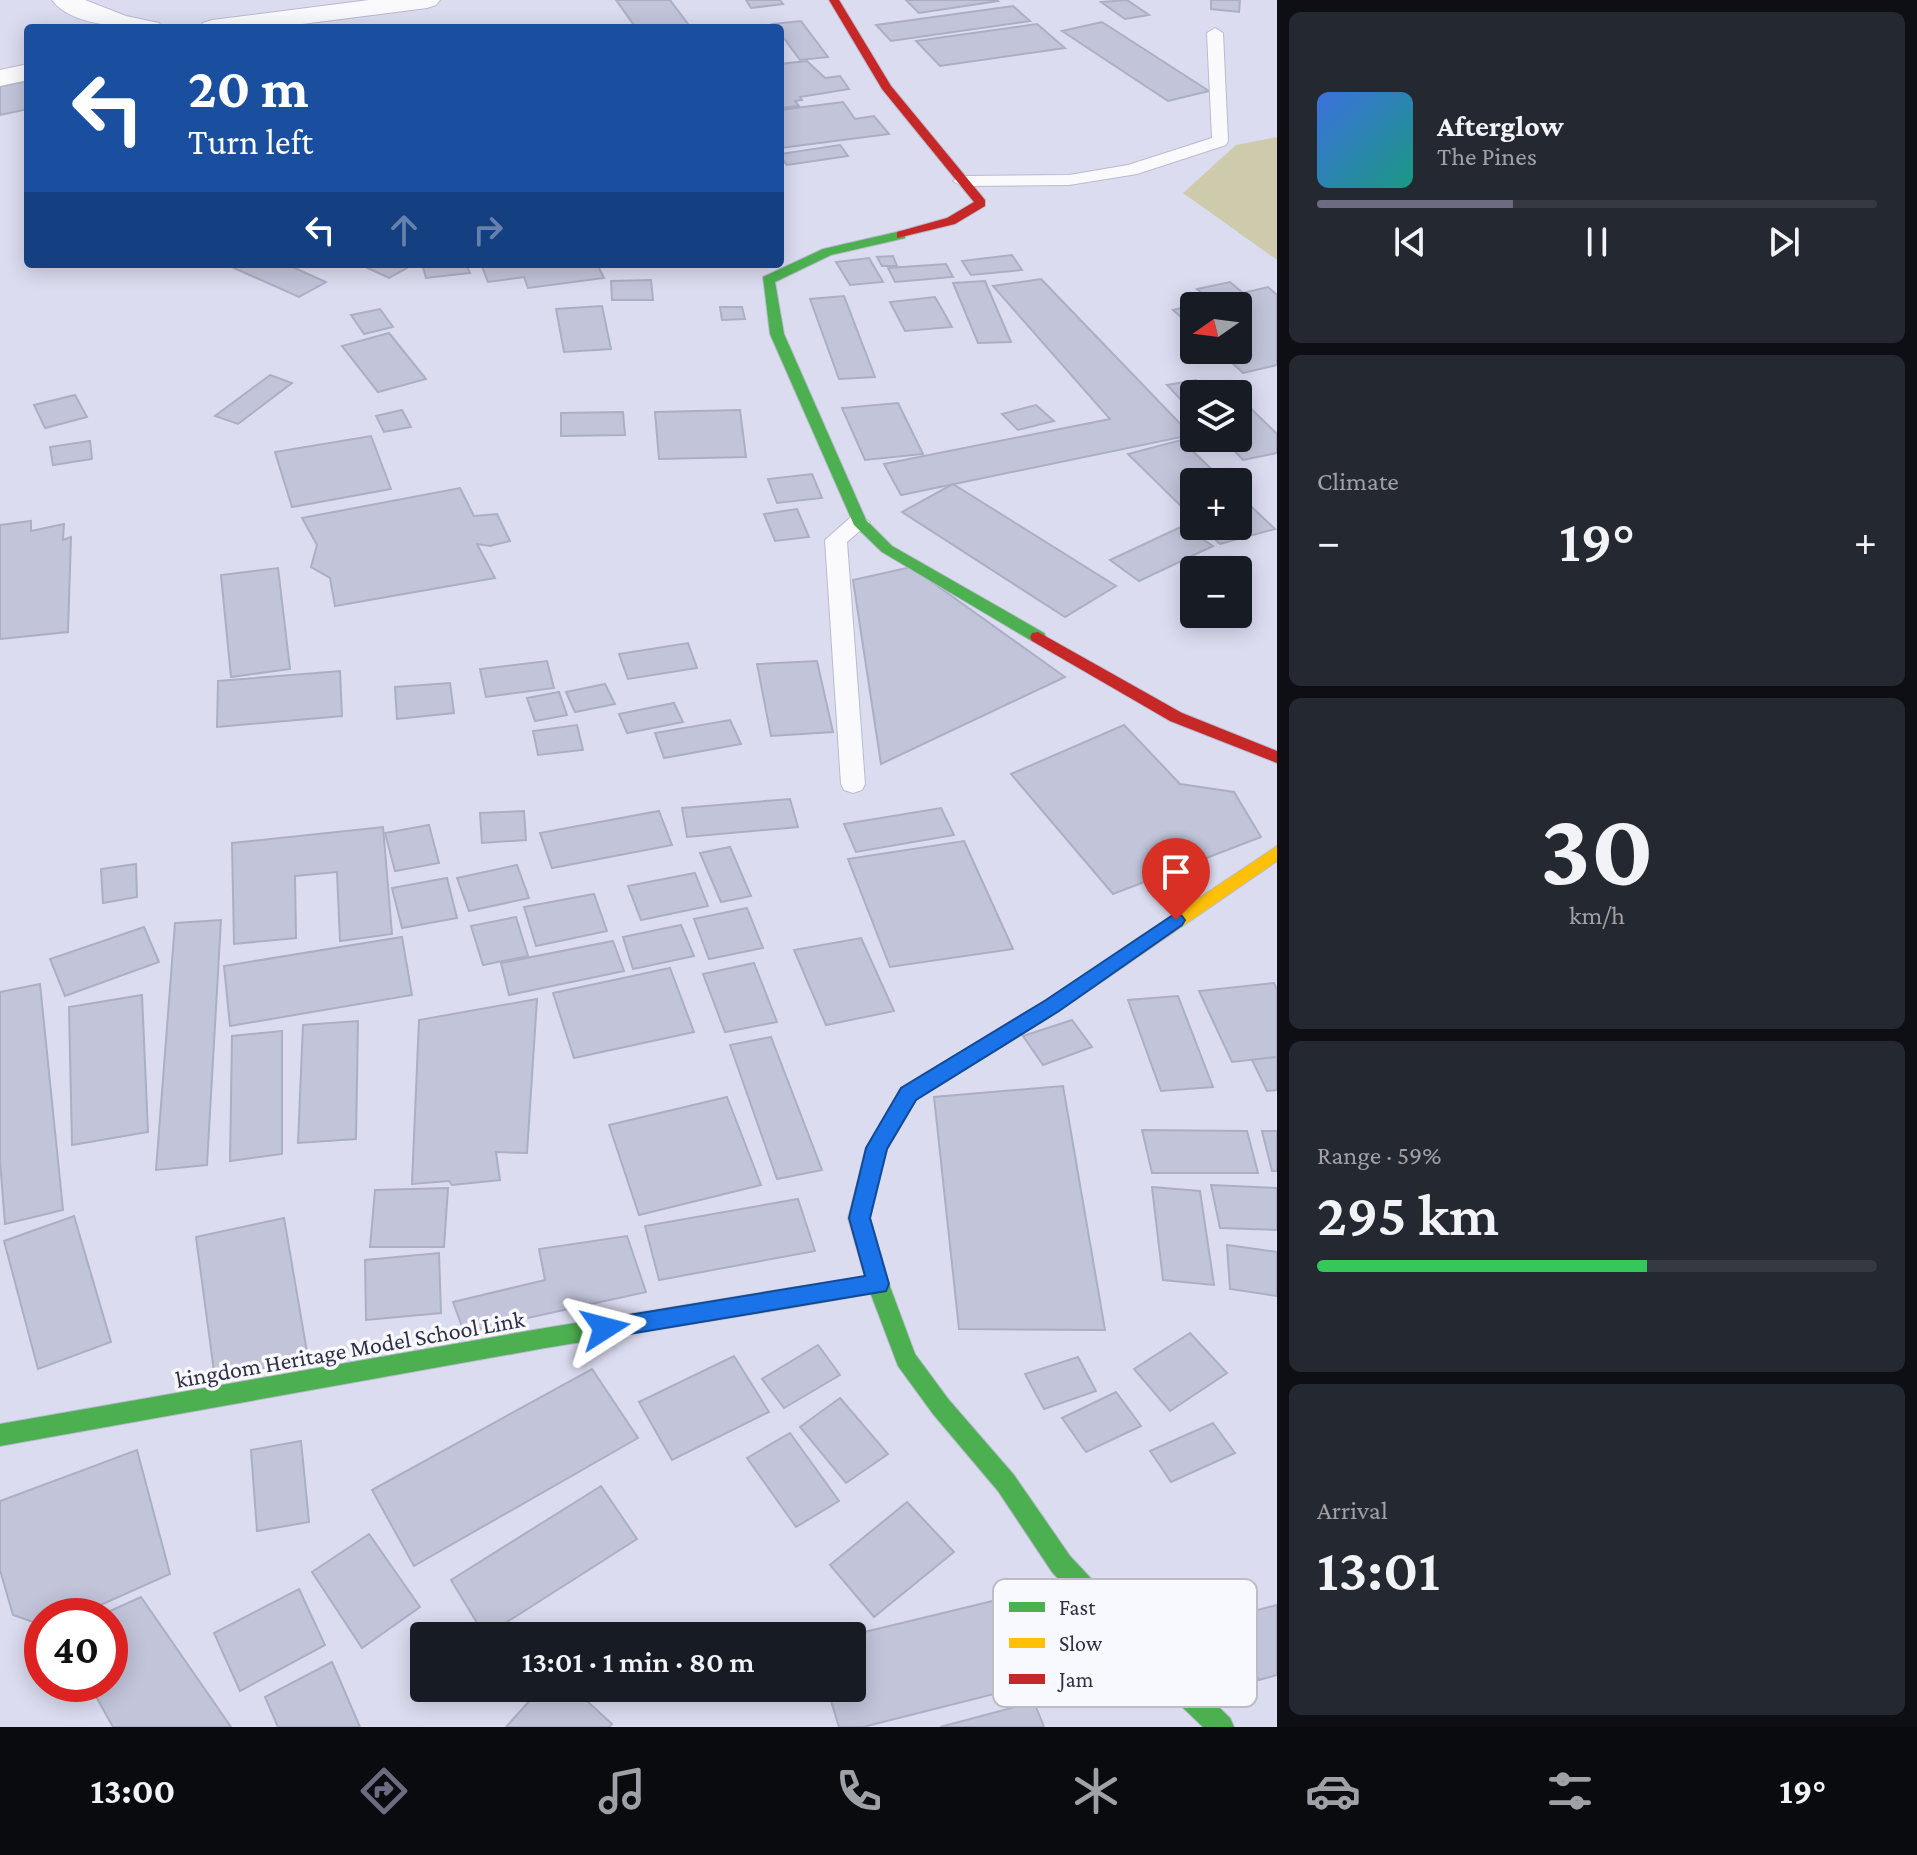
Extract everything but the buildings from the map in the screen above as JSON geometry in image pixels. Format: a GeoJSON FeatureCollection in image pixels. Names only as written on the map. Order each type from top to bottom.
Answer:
{"type":"FeatureCollection","features":[{"type":"Feature","properties":{"kind":"street"},"geometry":{"type":"LineString","coordinates":[[65,0],[130,24]]}},
{"type":"Feature","properties":{"kind":"street"},"geometry":{"type":"LineString","coordinates":[[834,0],[886,87],[981,203],[969,215],[836,249],[802,261],[768,280],[777,334],[859,522],[887,549],[1176,717],[1277,757]]}},
{"type":"Feature","properties":{"kind":"street"},"geometry":{"type":"LineString","coordinates":[[242,24],[417,1],[418,24]]}},
{"type":"Feature","properties":{"kind":"street"},"geometry":{"type":"LineString","coordinates":[[0,78],[24,73]]}},
{"type":"Feature","properties":{"kind":"street"},"geometry":{"type":"LineString","coordinates":[[1075,1579],[1061,1564],[1006,1483],[941,1407],[906,1359],[878,1284],[859,1218],[877,1148],[909,1094],[1052,1006],[1277,852]]}},
{"type":"Feature","properties":{"kind":"street","name":"kingdom Heritage Model School Link"},"geometry":{"type":"LineString","coordinates":[[0,1435],[545,1338],[878,1284]]}},
{"type":"Feature","properties":{"kind":"street"},"geometry":{"type":"LineString","coordinates":[[1200,1707],[1221,1727]]}},
{"type":"Feature","properties":{"kind":"lane"},"geometry":{"type":"LineString","coordinates":[[962,181],[1069,180],[1131,170],[1220,141],[1215,33]]}},
{"type":"Feature","properties":{"kind":"lane"},"geometry":{"type":"LineString","coordinates":[[853,784],[836,540],[859,522]]}},
{"type":"Feature","properties":{"kind":"shaded area"},"geometry":{"type":"Polygon","coordinates":[[[1277,137],[1277,260],[1183,193],[1236,145],[1277,137]]]}},
{"type":"Feature","properties":{"kind":"traffic: fast"},"geometry":{"type":"LineString","coordinates":[[901,235],[827,252],[768,280],[777,334],[859,522],[887,549],[1038,637]]}},
{"type":"Feature","properties":{"kind":"traffic: fast"},"geometry":{"type":"LineString","coordinates":[[878,1284],[906,1359],[941,1407],[1006,1483],[1061,1564],[1075,1579]]}},
{"type":"Feature","properties":{"kind":"traffic: fast"},"geometry":{"type":"LineString","coordinates":[[0,1435],[545,1338],[790,1298]]}},
{"type":"Feature","properties":{"kind":"traffic: fast"},"geometry":{"type":"LineString","coordinates":[[1200,1707],[1221,1727]]}},
{"type":"Feature","properties":{"kind":"traffic: slow"},"geometry":{"type":"LineString","coordinates":[[790,1298],[878,1284],[859,1218],[877,1148],[909,1094],[1052,1006],[1277,852]]}},
{"type":"Feature","properties":{"kind":"traffic: jam"},"geometry":{"type":"LineString","coordinates":[[834,0],[886,87],[981,203],[951,221],[901,235]]}},
{"type":"Feature","properties":{"kind":"traffic: jam"},"geometry":{"type":"LineString","coordinates":[[1038,637],[1176,717],[1277,757]]}},
{"type":"Feature","properties":{"kind":"route"},"geometry":{"type":"LineString","coordinates":[[605,1328],[878,1284],[859,1218],[877,1148],[909,1094],[1052,1006],[1176,920]]}}]}
